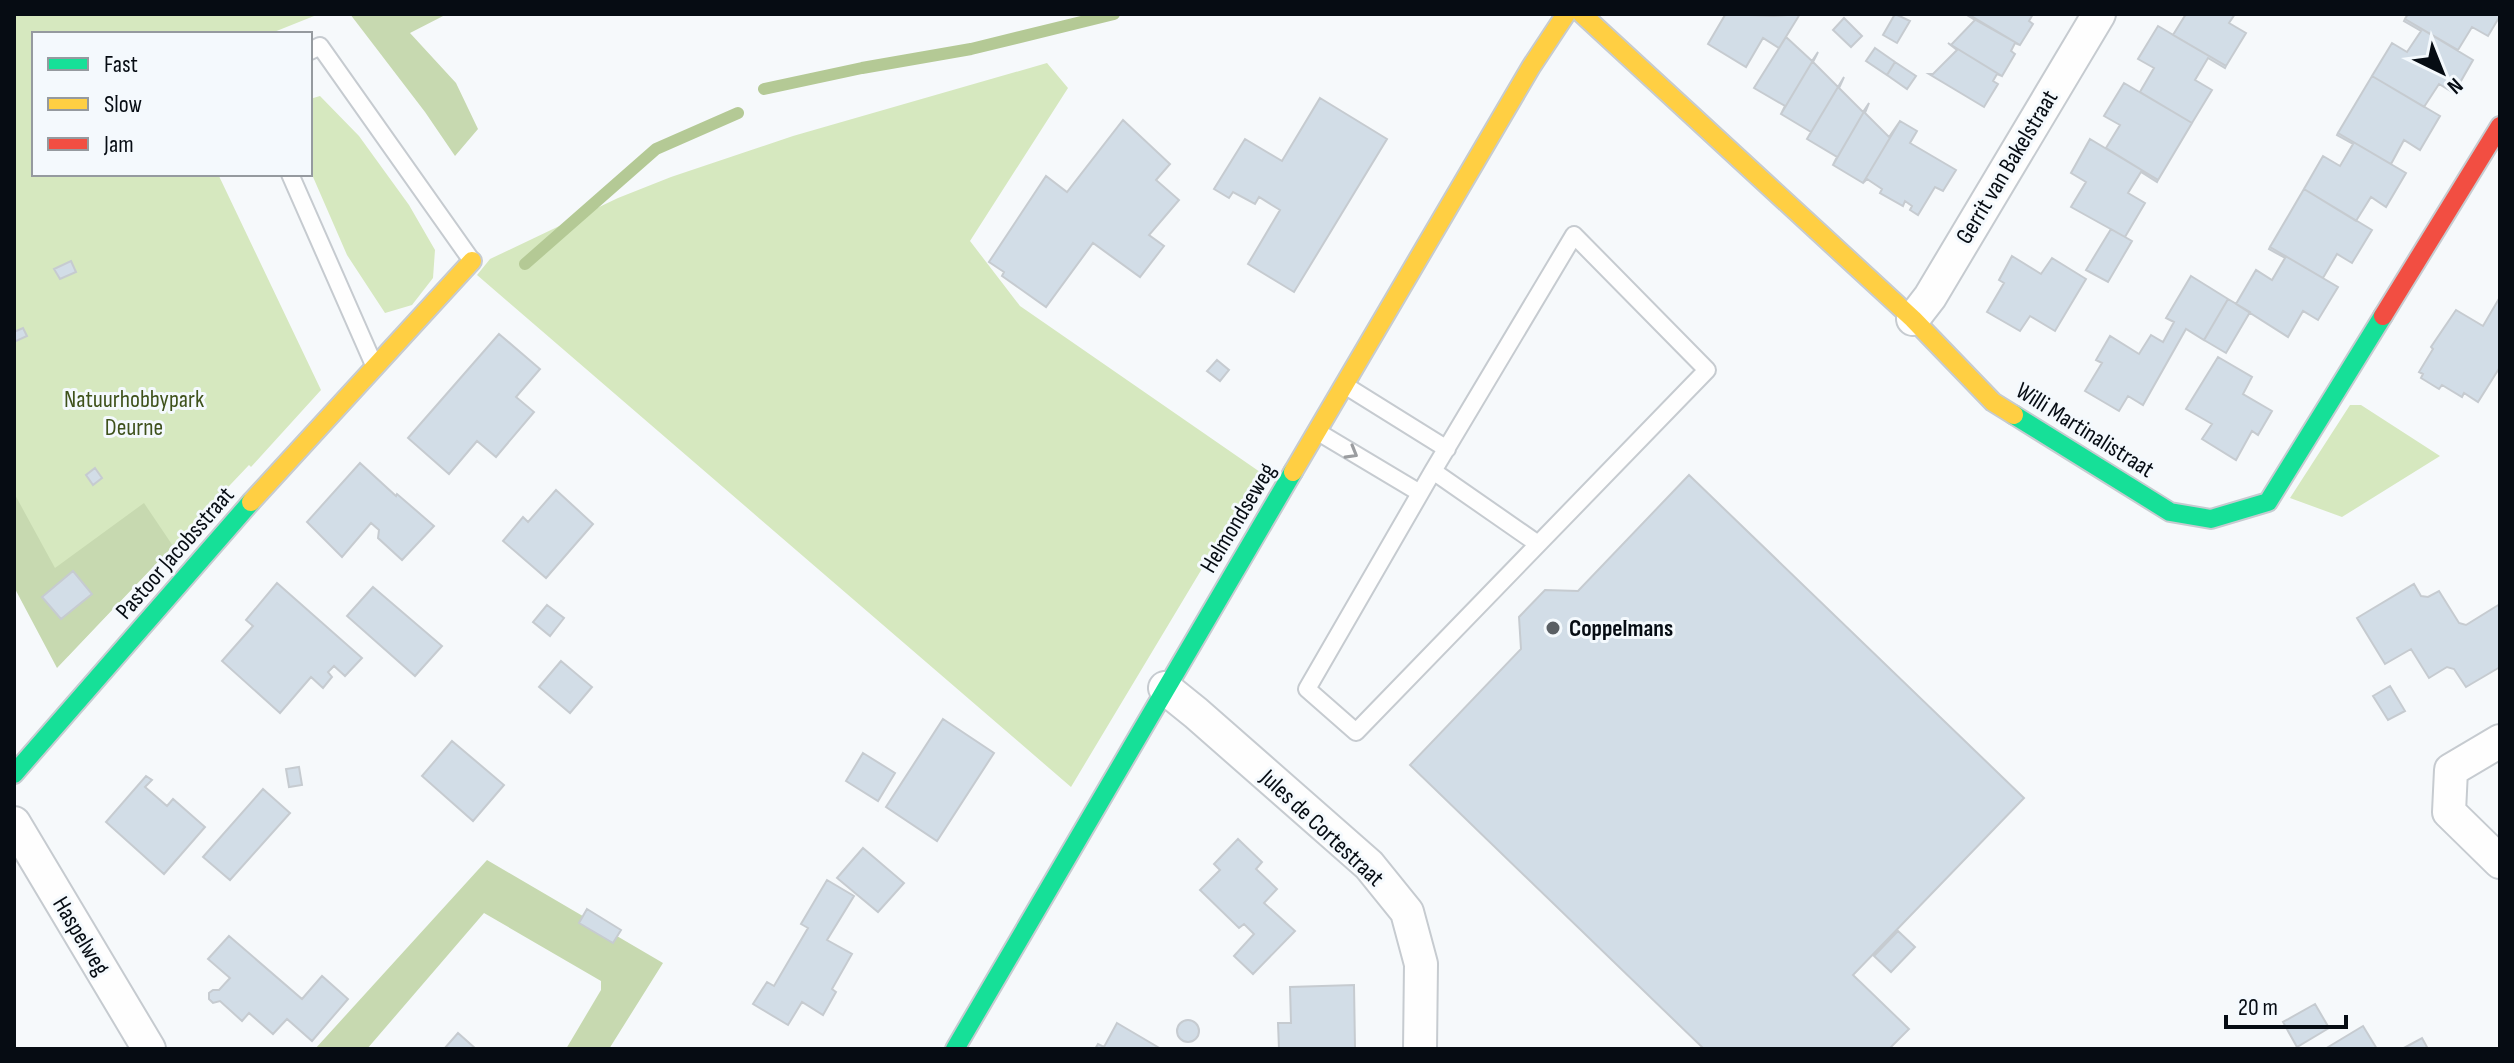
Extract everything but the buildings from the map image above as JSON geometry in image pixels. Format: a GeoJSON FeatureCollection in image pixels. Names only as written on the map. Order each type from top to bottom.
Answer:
{"type":"FeatureCollection","features":[{"type":"Feature","properties":{"kind":"street","name":"Helmondseweg"},"geometry":{"type":"LineString","coordinates":[[955,1049],[1531,67],[1566,14]]}},
{"type":"Feature","properties":{"kind":"street","name":"Willi Martinalistraat"},"geometry":{"type":"LineString","coordinates":[[1582,14],[1913,319],[1993,402],[2170,512],[2211,519],[2268,502],[2500,126]]}},
{"type":"Feature","properties":{"kind":"street","name":"Gerrit van Bakelstraat"},"geometry":{"type":"LineString","coordinates":[[1913,319],[1930,297],[2099,14]]}},
{"type":"Feature","properties":{"kind":"street","name":"Pastoor Jacobsstraat"},"geometry":{"type":"LineString","coordinates":[[14,774],[236,519],[472,261]]}},
{"type":"Feature","properties":{"kind":"street","name":"Jules de Cortestraat"},"geometry":{"type":"LineString","coordinates":[[1165,688],[1369,865],[1407,912],[1421,964],[1420,1049]]}},
{"type":"Feature","properties":{"kind":"street"},"geometry":{"type":"LineString","coordinates":[[2500,741],[2451,770],[2449,812],[2500,862]]}},
{"type":"Feature","properties":{"kind":"street","name":"Haspelweg"},"geometry":{"type":"LineString","coordinates":[[14,823],[149,1049]]}},
{"type":"Feature","properties":{"kind":"lane","name":"Pastoor Jacobsstraat"},"geometry":{"type":"LineString","coordinates":[[312,50],[320,46],[472,261]]}},
{"type":"Feature","properties":{"kind":"lane"},"geometry":{"type":"LineString","coordinates":[[291,176],[375,366]]}},
{"type":"Feature","properties":{"kind":"lane"},"geometry":{"type":"LineString","coordinates":[[1574,235],[1707,370],[1356,732],[1307,689],[1447,449],[1574,235]]}},
{"type":"Feature","properties":{"kind":"lane"},"geometry":{"type":"LineString","coordinates":[[1344,385],[1447,449]]}},
{"type":"Feature","properties":{"kind":"lane"},"geometry":{"type":"LineString","coordinates":[[1317,431],[1420,493]]}},
{"type":"Feature","properties":{"kind":"lane"},"geometry":{"type":"LineString","coordinates":[[1433,471],[1538,544]]}},
{"type":"Feature","properties":{"kind":"green space","name":"Natuurhobbypark Deurne"},"geometry":{"type":"Polygon","coordinates":[[[14,14],[319,14],[274,32],[32,32],[32,176],[219,176],[321,390],[68,656],[14,537],[14,14]]]}},
{"type":"Feature","properties":{"kind":"green space"},"geometry":{"type":"Polygon","coordinates":[[[350,14],[447,14],[410,33],[456,83],[478,129],[455,156],[425,112],[350,14]]]}},
{"type":"Feature","properties":{"kind":"green space"},"geometry":{"type":"Polygon","coordinates":[[[1047,63],[1068,88],[970,241],[1020,306],[1260,472],[1071,787],[477,275],[490,259],[618,198],[671,177],[793,136],[1047,63]]]}},
{"type":"Feature","properties":{"kind":"green space"},"geometry":{"type":"Polygon","coordinates":[[[320,96],[359,136],[409,205],[435,250],[433,278],[412,305],[385,313],[347,255],[312,175],[312,98],[320,96]]]}},
{"type":"Feature","properties":{"kind":"green space"},"geometry":{"type":"Polygon","coordinates":[[[2350,405],[2361,405],[2440,456],[2342,517],[2290,498],[2350,405]]]}},
{"type":"Feature","properties":{"kind":"green space"},"geometry":{"type":"Polygon","coordinates":[[[14,493],[55,568],[144,503],[173,546],[57,668],[14,587],[14,493]]]}},
{"type":"Feature","properties":{"kind":"green space"},"geometry":{"type":"Polygon","coordinates":[[[487,860],[663,963],[609,1049],[566,1049],[601,990],[601,981],[484,913],[367,1049],[315,1049],[487,860]]]}},
{"type":"Feature","properties":{"kind":"waterway"},"geometry":{"type":"LineString","coordinates":[[764,89],[971,49],[1114,14]]}},
{"type":"Feature","properties":{"kind":"waterway"},"geometry":{"type":"LineString","coordinates":[[525,264],[656,149],[738,113]]}},
{"type":"Feature","properties":{"kind":"traffic: fast"},"geometry":{"type":"LineString","coordinates":[[2014,415],[2170,512],[2211,519],[2268,502],[2383,316]]}},
{"type":"Feature","properties":{"kind":"traffic: fast"},"geometry":{"type":"LineString","coordinates":[[955,1049],[1293,472]]}},
{"type":"Feature","properties":{"kind":"traffic: fast"},"geometry":{"type":"LineString","coordinates":[[14,774],[251,502]]}},
{"type":"Feature","properties":{"kind":"traffic: slow"},"geometry":{"type":"LineString","coordinates":[[1293,472],[1531,67],[1566,14]]}},
{"type":"Feature","properties":{"kind":"traffic: slow"},"geometry":{"type":"LineString","coordinates":[[1582,14],[1913,319],[1993,402],[2014,415]]}},
{"type":"Feature","properties":{"kind":"traffic: slow"},"geometry":{"type":"LineString","coordinates":[[251,502],[472,261]]}},
{"type":"Feature","properties":{"kind":"traffic: jam"},"geometry":{"type":"LineString","coordinates":[[2383,316],[2500,126]]}},
{"type":"Feature","properties":{"kind":"place","name":"Coppelmans"},"geometry":{"type":"Point","coordinates":[1553,628]}}]}
